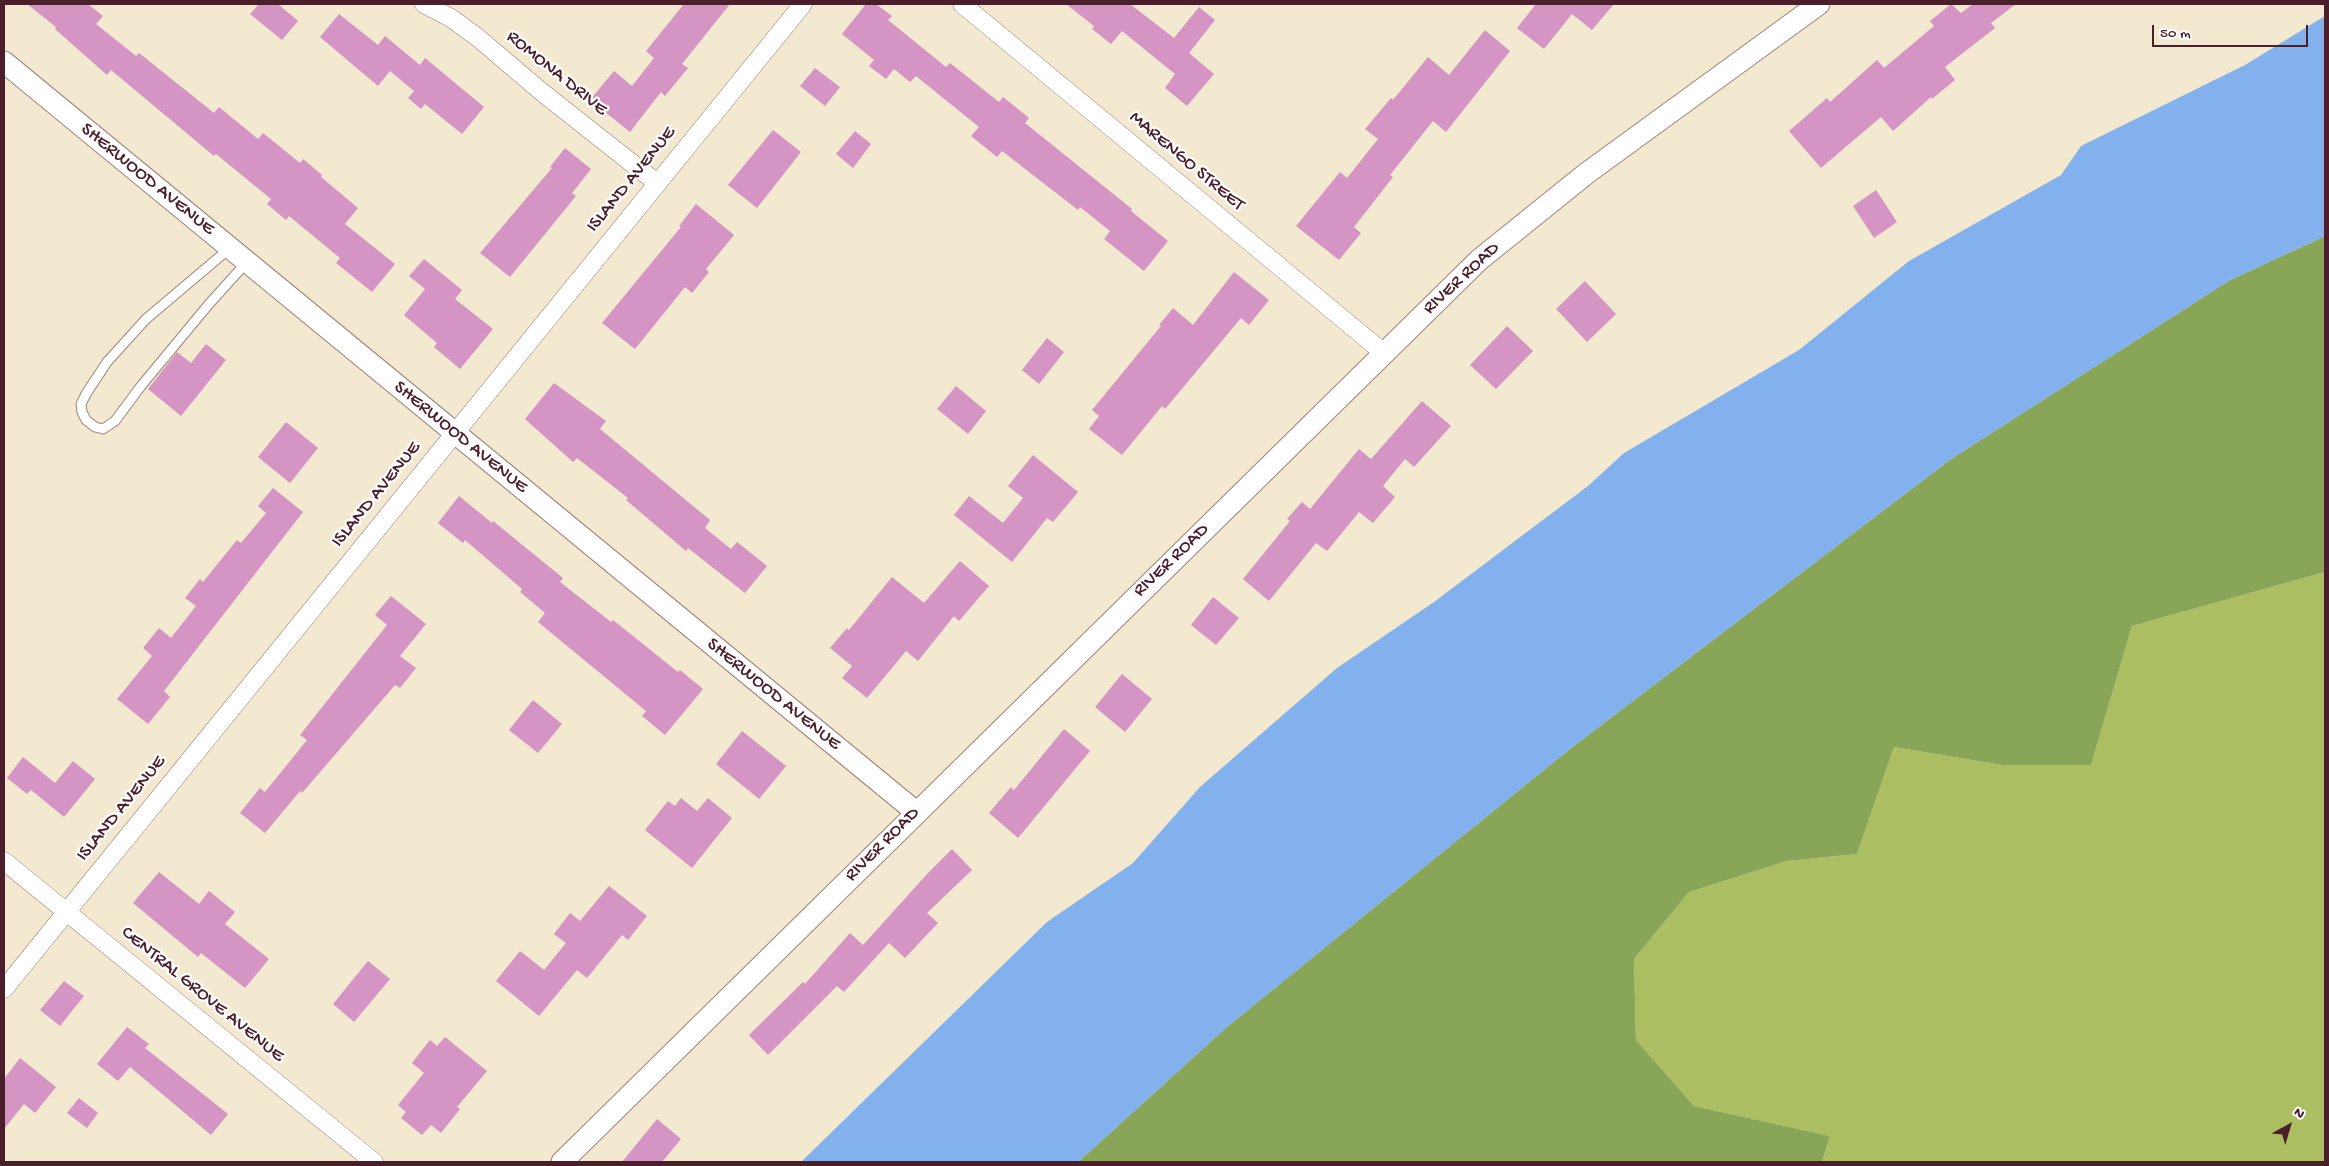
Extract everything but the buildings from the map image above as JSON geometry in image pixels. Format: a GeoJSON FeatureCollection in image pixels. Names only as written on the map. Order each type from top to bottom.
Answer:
{"type":"FeatureCollection","features":[{"type":"Feature","properties":{"kind":"street","name":"ROMONA DRIVE"},"geometry":{"type":"LineString","coordinates":[[424,4],[451,18],[542,93],[658,183]]}},
{"type":"Feature","properties":{"kind":"street","name":"ISLAND AVENUE"},"geometry":{"type":"LineString","coordinates":[[4,989],[802,4]]}},
{"type":"Feature","properties":{"kind":"street","name":"MARENGO STREET"},"geometry":{"type":"LineString","coordinates":[[962,4],[1384,353]]}},
{"type":"Feature","properties":{"kind":"street","name":"RIVER ROAD"},"geometry":{"type":"LineString","coordinates":[[562,1162],[1479,260],[1587,173],[1819,4]]}},
{"type":"Feature","properties":{"kind":"street","name":"SHERWOOD AVENUE"},"geometry":{"type":"LineString","coordinates":[[4,62],[916,812]]}},
{"type":"Feature","properties":{"kind":"street","name":"CENTRAL GROVE AVENUE"},"geometry":{"type":"LineString","coordinates":[[4,861],[374,1162]]}},
{"type":"Feature","properties":{"kind":"lane"},"geometry":{"type":"LineString","coordinates":[[230,248],[146,319],[107,362],[86,394],[82,404],[86,420],[95,428],[103,429],[115,421],[141,386],[209,304],[247,262]]}},
{"type":"Feature","properties":{"kind":"green space"},"geometry":{"type":"Polygon","coordinates":[[[2325,236],[2325,572],[2132,626],[2091,765],[2002,765],[1894,747],[1857,854],[1787,861],[1689,892],[1634,959],[1636,1040],[1694,1106],[1830,1136],[1822,1162],[1078,1162],[1228,1026],[1571,748],[1951,459],[2230,280],[2325,236]]]}},
{"type":"Feature","properties":{"kind":"green space"},"geometry":{"type":"Polygon","coordinates":[[[2325,572],[2325,1162],[1822,1162],[1830,1136],[1694,1106],[1636,1040],[1634,959],[1689,892],[1787,861],[1857,854],[1894,747],[2002,765],[2091,765],[2132,626],[2325,572]]]}},
{"type":"Feature","properties":{"kind":"water"},"geometry":{"type":"Polygon","coordinates":[[[2325,16],[2325,236],[2230,280],[1951,459],[1571,748],[1228,1026],[1078,1162],[801,1162],[1047,922],[1133,863],[1200,787],[1337,668],[1434,602],[1588,486],[1624,453],[1799,350],[1909,261],[2061,175],[2081,146],[2245,65],[2325,16]]]}}]}
